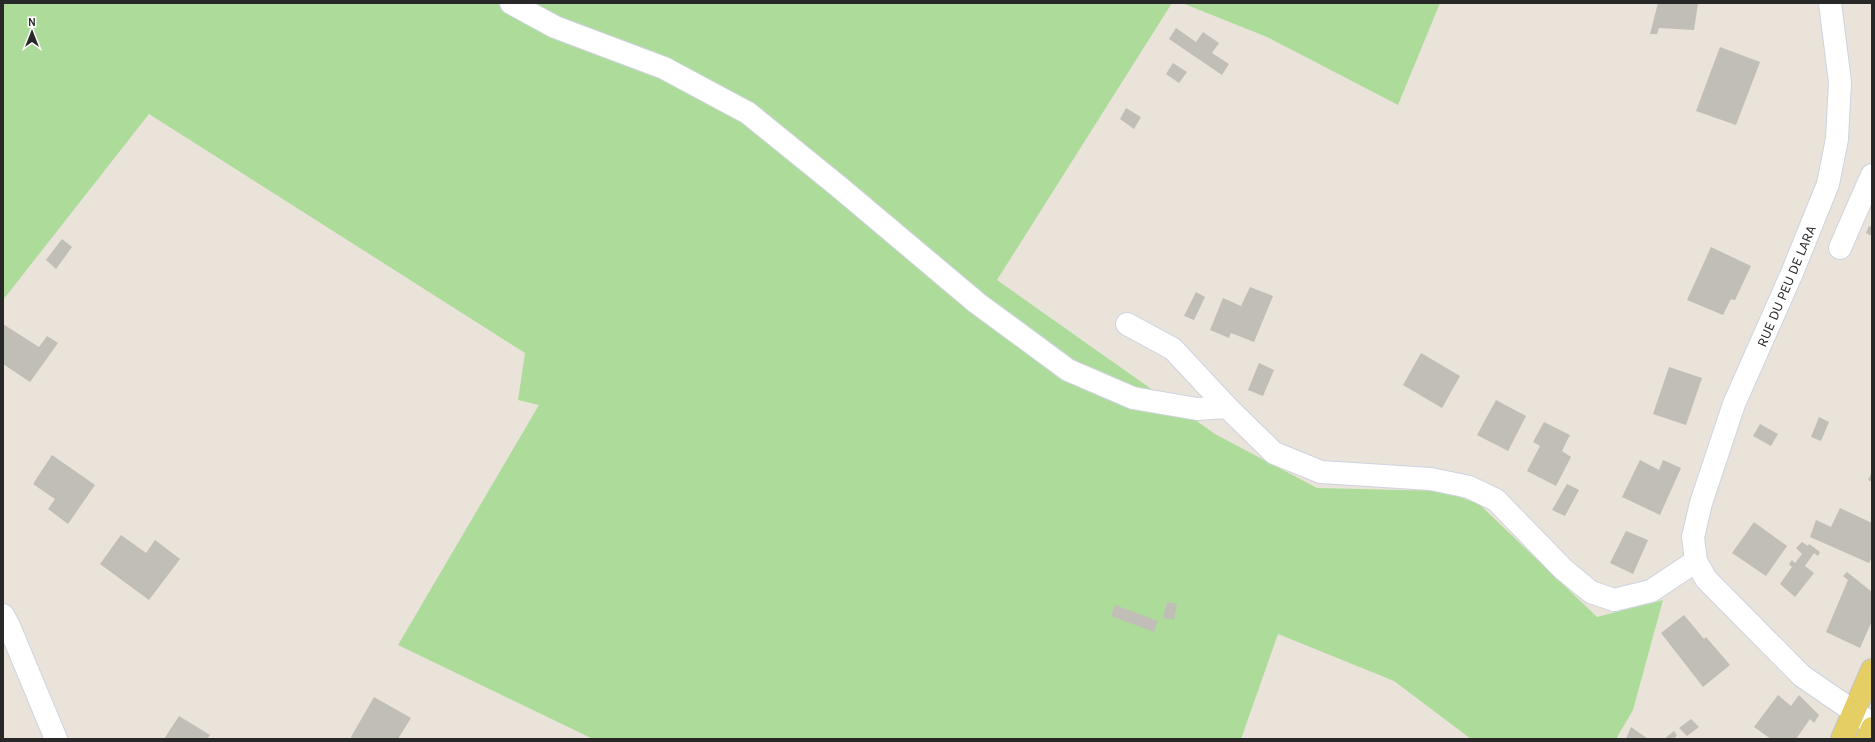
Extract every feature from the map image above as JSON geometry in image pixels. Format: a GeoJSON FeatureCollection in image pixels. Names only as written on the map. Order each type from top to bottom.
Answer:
{"type":"FeatureCollection","features":[{"type":"Feature","properties":{"kind":"main road"},"geometry":{"type":"LineString","coordinates":[[1842,739],[1872,670]]}},
{"type":"Feature","properties":{"kind":"main road"},"geometry":{"type":"LineString","coordinates":[[1867,739],[1872,728]]}},
{"type":"Feature","properties":{"kind":"street"},"geometry":{"type":"LineString","coordinates":[[511,3],[555,27],[664,68],[748,113],[838,186],[977,303],[1068,370],[1133,398],[1197,409],[1227,407]]}},
{"type":"Feature","properties":{"kind":"street","name":"RUE DU PEU DE LARA"},"geometry":{"type":"LineString","coordinates":[[1696,561],[1693,537],[1701,503],[1734,404],[1792,273],[1828,184],[1837,139],[1840,82],[1830,3]]}},
{"type":"Feature","properties":{"kind":"street"},"geometry":{"type":"LineString","coordinates":[[1840,248],[1872,175]]}},
{"type":"Feature","properties":{"kind":"street"},"geometry":{"type":"LineString","coordinates":[[1127,324],[1173,350],[1227,407],[1274,453],[1321,472],[1431,479],[1469,487],[1496,500],[1563,569],[1591,592],[1614,600],[1651,591],[1696,561],[1706,579],[1802,676],[1872,724]]}},
{"type":"Feature","properties":{"kind":"street"},"geometry":{"type":"LineString","coordinates":[[3,615],[56,739]]}},
{"type":"Feature","properties":{"kind":"green space"},"geometry":{"type":"Polygon","coordinates":[[[3,3],[1172,3],[997,280],[1215,434],[1317,488],[1443,491],[1479,504],[1597,617],[1663,600],[1633,710],[1616,739],[1471,739],[1394,681],[1278,634],[1241,739],[593,739],[398,645],[539,405],[518,400],[525,353],[149,114],[3,300],[3,3]]]}},
{"type":"Feature","properties":{"kind":"green space"},"geometry":{"type":"Polygon","coordinates":[[[1182,3],[1440,3],[1398,105],[1267,37],[1182,3]]]}},
{"type":"Feature","properties":{"kind":"building"},"geometry":{"type":"Polygon","coordinates":[[[1658,3],[1698,3],[1694,30],[1659,28],[1657,34],[1650,34],[1658,3]]]}},
{"type":"Feature","properties":{"kind":"building"},"geometry":{"type":"Polygon","coordinates":[[[1176,28],[1196,42],[1203,32],[1219,43],[1212,53],[1229,64],[1222,75],[1169,39],[1176,28]]]}},
{"type":"Feature","properties":{"kind":"building"},"geometry":{"type":"Polygon","coordinates":[[[1720,47],[1760,62],[1736,125],[1696,111],[1720,47]]]}},
{"type":"Feature","properties":{"kind":"building"},"geometry":{"type":"Polygon","coordinates":[[[1173,63],[1187,72],[1179,83],[1166,74],[1173,63]]]}},
{"type":"Feature","properties":{"kind":"building"},"geometry":{"type":"Polygon","coordinates":[[[1126,108],[1141,117],[1134,129],[1120,119],[1126,108]]]}},
{"type":"Feature","properties":{"kind":"building"},"geometry":{"type":"Polygon","coordinates":[[[1869,226],[1872,227],[1872,236],[1866,233],[1869,226]]]}},
{"type":"Feature","properties":{"kind":"building"},"geometry":{"type":"Polygon","coordinates":[[[62,239],[72,247],[56,269],[46,260],[62,239]]]}},
{"type":"Feature","properties":{"kind":"building"},"geometry":{"type":"Polygon","coordinates":[[[1711,247],[1751,266],[1735,300],[1731,299],[1723,315],[1687,300],[1711,247]]]}},
{"type":"Feature","properties":{"kind":"building"},"geometry":{"type":"Polygon","coordinates":[[[1250,287],[1273,296],[1254,342],[1231,333],[1229,338],[1210,330],[1223,298],[1241,306],[1250,287]]]}},
{"type":"Feature","properties":{"kind":"building"},"geometry":{"type":"Polygon","coordinates":[[[1196,292],[1205,297],[1194,320],[1184,316],[1196,292]]]}},
{"type":"Feature","properties":{"kind":"building"},"geometry":{"type":"Polygon","coordinates":[[[3,324],[39,347],[47,336],[58,343],[30,382],[3,364],[3,324]]]}},
{"type":"Feature","properties":{"kind":"building"},"geometry":{"type":"Polygon","coordinates":[[[1421,353],[1460,376],[1442,408],[1403,385],[1421,353]]]}},
{"type":"Feature","properties":{"kind":"building"},"geometry":{"type":"Polygon","coordinates":[[[1259,363],[1274,370],[1263,396],[1248,390],[1259,363]]]}},
{"type":"Feature","properties":{"kind":"building"},"geometry":{"type":"Polygon","coordinates":[[[1669,367],[1702,378],[1686,425],[1653,414],[1669,367]]]}},
{"type":"Feature","properties":{"kind":"building"},"geometry":{"type":"Polygon","coordinates":[[[1496,400],[1526,416],[1508,451],[1477,435],[1496,400]]]}},
{"type":"Feature","properties":{"kind":"building"},"geometry":{"type":"Polygon","coordinates":[[[1819,417],[1829,422],[1821,441],[1811,437],[1819,417]]]}},
{"type":"Feature","properties":{"kind":"building"},"geometry":{"type":"Polygon","coordinates":[[[1544,422],[1570,435],[1562,451],[1571,457],[1556,486],[1527,471],[1540,446],[1533,442],[1544,422]]]}},
{"type":"Feature","properties":{"kind":"building"},"geometry":{"type":"Polygon","coordinates":[[[1760,424],[1778,434],[1771,446],[1753,436],[1760,424]]]}},
{"type":"Feature","properties":{"kind":"building"},"geometry":{"type":"Polygon","coordinates":[[[52,455],[95,485],[68,524],[48,509],[55,499],[33,484],[52,455]]]}},
{"type":"Feature","properties":{"kind":"building"},"geometry":{"type":"Polygon","coordinates":[[[1640,460],[1659,470],[1663,460],[1681,468],[1660,515],[1622,497],[1640,460]]]}},
{"type":"Feature","properties":{"kind":"building"},"geometry":{"type":"Polygon","coordinates":[[[1872,472],[1872,482],[1868,480],[1872,472]]]}},
{"type":"Feature","properties":{"kind":"building"},"geometry":{"type":"Polygon","coordinates":[[[1567,484],[1579,490],[1565,516],[1552,510],[1567,484]]]}},
{"type":"Feature","properties":{"kind":"building"},"geometry":{"type":"Polygon","coordinates":[[[1840,508],[1872,523],[1872,557],[1869,563],[1810,537],[1816,520],[1831,527],[1840,508]]]}},
{"type":"Feature","properties":{"kind":"building"},"geometry":{"type":"Polygon","coordinates":[[[1754,522],[1787,546],[1766,576],[1732,553],[1754,522]]]}},
{"type":"Feature","properties":{"kind":"building"},"geometry":{"type":"Polygon","coordinates":[[[1626,531],[1648,540],[1633,574],[1610,563],[1626,531]]]}},
{"type":"Feature","properties":{"kind":"building"},"geometry":{"type":"Polygon","coordinates":[[[121,535],[146,553],[155,540],[180,559],[149,600],[100,564],[121,535]]]}},
{"type":"Feature","properties":{"kind":"building"},"geometry":{"type":"Polygon","coordinates":[[[1802,542],[1808,546],[1809,544],[1820,552],[1818,556],[1814,553],[1805,566],[1814,573],[1795,597],[1780,584],[1792,567],[1789,564],[1792,560],[1795,563],[1802,554],[1796,548],[1802,542]]]}},
{"type":"Feature","properties":{"kind":"building"},"geometry":{"type":"Polygon","coordinates":[[[1847,572],[1872,592],[1872,621],[1860,648],[1826,632],[1848,580],[1843,576],[1847,572]]]}},
{"type":"Feature","properties":{"kind":"building"},"geometry":{"type":"Polygon","coordinates":[[[1167,602],[1177,604],[1174,620],[1163,618],[1167,602]]]}},
{"type":"Feature","properties":{"kind":"building"},"geometry":{"type":"Polygon","coordinates":[[[1115,605],[1158,621],[1154,632],[1111,616],[1115,605]]]}},
{"type":"Feature","properties":{"kind":"building"},"geometry":{"type":"Polygon","coordinates":[[[1684,615],[1704,639],[1706,637],[1730,665],[1703,687],[1661,633],[1684,615]]]}},
{"type":"Feature","properties":{"kind":"building"},"geometry":{"type":"Polygon","coordinates":[[[1778,695],[1791,706],[1799,695],[1819,715],[1814,723],[1810,719],[1796,739],[1771,739],[1754,727],[1778,695]]]}},
{"type":"Feature","properties":{"kind":"building"},"geometry":{"type":"Polygon","coordinates":[[[374,697],[411,718],[398,739],[354,739],[351,737],[374,697]]]}},
{"type":"Feature","properties":{"kind":"building"},"geometry":{"type":"Polygon","coordinates":[[[179,716],[210,735],[207,739],[164,739],[179,716]]]}},
{"type":"Feature","properties":{"kind":"building"},"geometry":{"type":"Polygon","coordinates":[[[1691,719],[1699,727],[1687,736],[1679,728],[1691,719]]]}},
{"type":"Feature","properties":{"kind":"building"},"geometry":{"type":"Polygon","coordinates":[[[1631,727],[1648,739],[1626,739],[1631,727]]]}},
{"type":"Feature","properties":{"kind":"building"},"geometry":{"type":"Polygon","coordinates":[[[1674,731],[1677,736],[1673,739],[1664,739],[1674,731]]]}}]}
